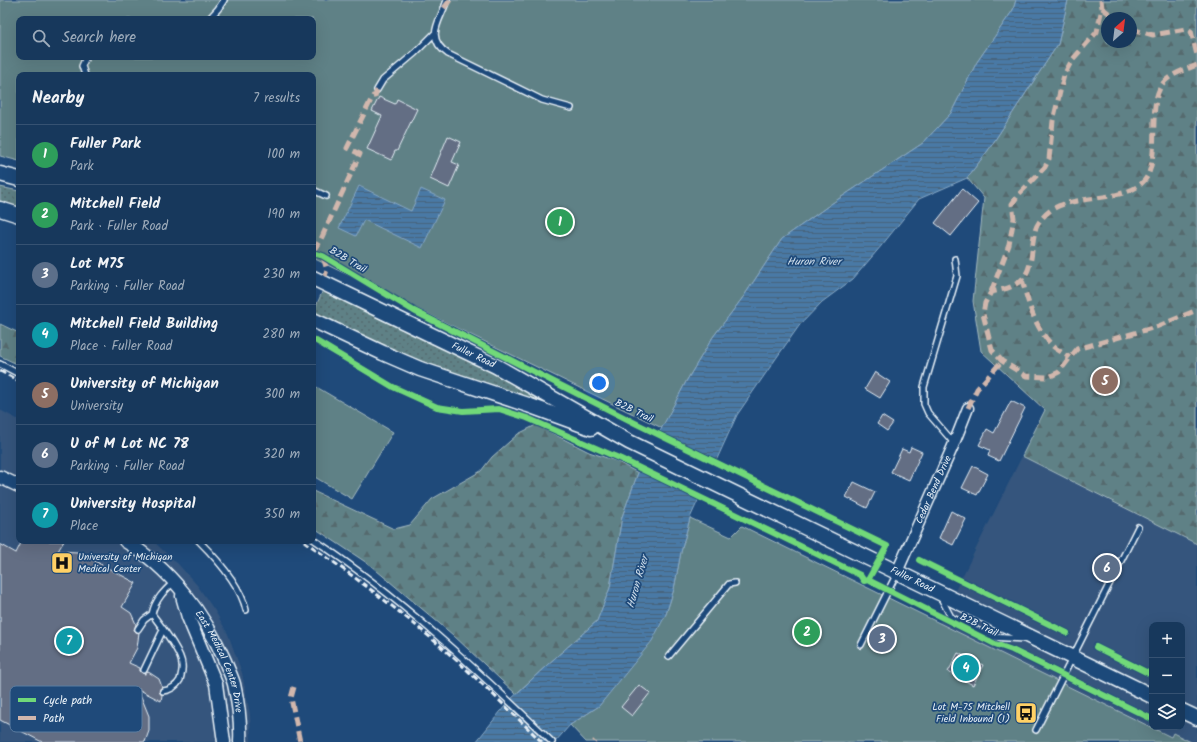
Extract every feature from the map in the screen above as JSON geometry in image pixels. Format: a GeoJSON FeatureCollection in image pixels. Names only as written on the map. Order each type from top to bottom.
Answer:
{"type":"FeatureCollection","features":[{"type":"Feature","properties":{"kind":"main road"},"geometry":{"type":"LineString","coordinates":[[0,174],[16,178]]}},
{"type":"Feature","properties":{"kind":"main road"},"geometry":{"type":"LineString","coordinates":[[0,209],[16,214]]}},
{"type":"Feature","properties":{"kind":"main road","name":"Fuller Road"},"geometry":{"type":"LineString","coordinates":[[316,279],[496,366],[629,442]]}},
{"type":"Feature","properties":{"kind":"main road","name":"Fuller Road"},"geometry":{"type":"LineString","coordinates":[[316,321],[420,369],[528,404],[629,442],[721,485],[1149,695]]}},
{"type":"Feature","properties":{"kind":"main road"},"geometry":{"type":"LineString","coordinates":[[1185,712],[1197,718]]}},
{"type":"Feature","properties":{"kind":"street","name":"Cedar Bend Drive"},"geometry":{"type":"LineString","coordinates":[[897,572],[968,408]]}},
{"type":"Feature","properties":{"kind":"street"},"geometry":{"type":"LineString","coordinates":[[0,477],[16,485]]}},
{"type":"Feature","properties":{"kind":"street","name":"East Medical Center Drive"},"geometry":{"type":"LineString","coordinates":[[129,544],[150,559],[177,586],[202,618],[218,644],[234,683],[240,742]]}},
{"type":"Feature","properties":{"kind":"street","name":"East Medical Center Drive"},"geometry":{"type":"LineString","coordinates":[[177,586],[188,617],[216,684],[224,742]]}},
{"type":"Feature","properties":{"kind":"lane"},"geometry":{"type":"LineString","coordinates":[[212,16],[224,0]]}},
{"type":"Feature","properties":{"kind":"lane"},"geometry":{"type":"LineString","coordinates":[[377,90],[384,80],[415,54],[435,32],[447,0]]}},
{"type":"Feature","properties":{"kind":"lane"},"geometry":{"type":"LineString","coordinates":[[435,32],[436,42],[440,48],[448,54],[542,100],[571,108]]}},
{"type":"Feature","properties":{"kind":"lane"},"geometry":{"type":"LineString","coordinates":[[84,72],[82,66],[85,60]]}},
{"type":"Feature","properties":{"kind":"lane"},"geometry":{"type":"LineString","coordinates":[[316,191],[326,196]]}},
{"type":"Feature","properties":{"kind":"lane"},"geometry":{"type":"LineString","coordinates":[[954,443],[945,435],[928,414],[924,404],[924,387],[957,276],[955,259]]}},
{"type":"Feature","properties":{"kind":"lane"},"geometry":{"type":"LineString","coordinates":[[0,364],[16,372]]}},
{"type":"Feature","properties":{"kind":"lane"},"geometry":{"type":"LineString","coordinates":[[1036,730],[1138,528]]}},
{"type":"Feature","properties":{"kind":"lane"},"geometry":{"type":"LineString","coordinates":[[316,542],[360,573],[455,651],[552,742]]}},
{"type":"Feature","properties":{"kind":"lane"},"geometry":{"type":"LineString","coordinates":[[202,544],[223,568],[237,588],[246,610]]}},
{"type":"Feature","properties":{"kind":"lane"},"geometry":{"type":"LineString","coordinates":[[861,645],[897,572]]}},
{"type":"Feature","properties":{"kind":"lane"},"geometry":{"type":"LineString","coordinates":[[669,656],[729,584],[735,583]]}},
{"type":"Feature","properties":{"kind":"lane"},"geometry":{"type":"LineString","coordinates":[[138,629],[144,620],[152,614],[157,599],[177,586]]}},
{"type":"Feature","properties":{"kind":"lane"},"geometry":{"type":"LineString","coordinates":[[152,614],[177,651],[182,663],[182,674],[179,682],[170,690],[163,691]]}},
{"type":"Feature","properties":{"kind":"lane"},"geometry":{"type":"LineString","coordinates":[[144,670],[163,630]]}},
{"type":"Feature","properties":{"kind":"shaded area"},"geometry":{"type":"Polygon","coordinates":[[[1068,0],[1197,0],[1197,742],[586,742],[570,725],[690,518],[731,537],[742,526],[939,623],[1045,410],[981,351],[973,301],[984,198],[967,178],[989,149],[1058,44],[1068,0]]]}},
{"type":"Feature","properties":{"kind":"shaded area","name":"University of Michigan Medical Center"},"geometry":{"type":"Polygon","coordinates":[[[0,410],[16,418],[16,544],[156,544],[178,564],[197,585],[215,611],[228,634],[242,673],[250,714],[251,742],[0,742],[0,410]]]}},
{"type":"Feature","properties":{"kind":"green space"},"geometry":{"type":"Polygon","coordinates":[[[0,0],[1016,0],[1013,10],[977,62],[951,113],[923,143],[831,204],[782,239],[744,296],[713,337],[687,380],[662,428],[316,259],[316,72],[16,72],[16,160],[0,156],[0,0]]]}},
{"type":"Feature","properties":{"kind":"green space"},"geometry":{"type":"Polygon","coordinates":[[[1068,0],[1197,0],[1197,544],[1022,456],[1045,410],[981,351],[973,301],[984,198],[967,178],[989,149],[1058,44],[1068,0]]]}},
{"type":"Feature","properties":{"kind":"green space"},"geometry":{"type":"Polygon","coordinates":[[[0,187],[16,190],[16,208],[0,203],[0,187]]]}},
{"type":"Feature","properties":{"kind":"green space"},"geometry":{"type":"Polygon","coordinates":[[[323,290],[530,389],[589,420],[421,362],[316,314],[316,306],[323,290]]]}},
{"type":"Feature","properties":{"kind":"green space"},"geometry":{"type":"Polygon","coordinates":[[[0,324],[16,332],[16,364],[0,356],[0,324]]]}},
{"type":"Feature","properties":{"kind":"green space"},"geometry":{"type":"Polygon","coordinates":[[[316,387],[393,432],[352,499],[316,478],[316,387]]]}},
{"type":"Feature","properties":{"kind":"green space"},"geometry":{"type":"Polygon","coordinates":[[[536,425],[589,452],[616,461],[638,473],[622,517],[610,588],[597,621],[516,694],[453,635],[370,565],[316,529],[316,492],[394,529],[410,525],[432,499],[481,471],[492,457],[518,434],[536,425]]]}},
{"type":"Feature","properties":{"kind":"green space"},"geometry":{"type":"Polygon","coordinates":[[[690,518],[731,537],[742,526],[1149,726],[1149,730],[1157,730],[1171,737],[1173,733],[1191,742],[586,742],[570,725],[599,706],[666,614],[674,589],[681,552],[690,518]]]}},
{"type":"Feature","properties":{"kind":"water","name":"Huron River"},"geometry":{"type":"Polygon","coordinates":[[[1016,0],[1068,0],[1058,44],[989,149],[967,178],[919,199],[853,279],[822,302],[799,326],[737,415],[690,518],[681,552],[674,589],[666,614],[652,641],[599,706],[570,725],[555,742],[476,742],[509,701],[597,621],[610,588],[622,517],[638,473],[687,380],[713,337],[744,296],[782,239],[831,204],[923,143],[951,113],[977,62],[1013,10],[1016,0]]]}},
{"type":"Feature","properties":{"kind":"water"},"geometry":{"type":"Polygon","coordinates":[[[359,186],[411,211],[421,189],[445,200],[422,248],[364,220],[356,236],[339,228],[359,186]]]}},
{"type":"Feature","properties":{"kind":"pier"},"geometry":{"type":"Polygon","coordinates":[[[658,431],[719,460],[701,500],[637,469],[658,431]]]}},
{"type":"Feature","properties":{"kind":"building"},"geometry":{"type":"Polygon","coordinates":[[[379,97],[395,104],[397,99],[417,109],[397,151],[395,151],[391,160],[367,149],[382,116],[372,111],[379,97]]]}},
{"type":"Feature","properties":{"kind":"building"},"geometry":{"type":"Polygon","coordinates":[[[448,136],[461,142],[452,162],[459,165],[449,188],[430,179],[448,136]]]}},
{"type":"Feature","properties":{"kind":"building"},"geometry":{"type":"Polygon","coordinates":[[[962,189],[978,203],[951,236],[935,223],[962,189]]]}},
{"type":"Feature","properties":{"kind":"building"},"geometry":{"type":"Polygon","coordinates":[[[875,372],[890,382],[880,398],[865,389],[875,372]]]}},
{"type":"Feature","properties":{"kind":"building"},"geometry":{"type":"Polygon","coordinates":[[[1011,401],[1025,408],[999,461],[988,456],[990,450],[979,445],[987,429],[994,433],[1011,401]]]}},
{"type":"Feature","properties":{"kind":"building"},"geometry":{"type":"Polygon","coordinates":[[[882,416],[893,423],[887,431],[877,424],[882,416]]]}},
{"type":"Feature","properties":{"kind":"building"},"geometry":{"type":"Polygon","coordinates":[[[911,447],[922,452],[909,480],[891,472],[902,449],[909,452],[911,447]]]}},
{"type":"Feature","properties":{"kind":"building"},"geometry":{"type":"Polygon","coordinates":[[[973,466],[988,474],[977,495],[962,488],[973,466]]]}},
{"type":"Feature","properties":{"kind":"building"},"geometry":{"type":"Polygon","coordinates":[[[854,482],[875,492],[867,508],[846,497],[854,482]]]}},
{"type":"Feature","properties":{"kind":"building"},"geometry":{"type":"Polygon","coordinates":[[[951,511],[966,519],[953,545],[939,538],[951,511]]]}},
{"type":"Feature","properties":{"kind":"building"},"geometry":{"type":"Polygon","coordinates":[[[0,544],[16,553],[20,544],[62,544],[58,551],[78,552],[136,583],[122,607],[131,613],[136,624],[134,630],[139,633],[137,648],[129,663],[140,668],[142,673],[145,674],[148,672],[159,679],[162,687],[159,691],[162,695],[161,701],[142,691],[142,686],[10,686],[10,725],[0,720],[0,544]]]}},
{"type":"Feature","properties":{"kind":"building"},"geometry":{"type":"Polygon","coordinates":[[[958,653],[983,665],[973,685],[948,672],[958,653]]]}},
{"type":"Feature","properties":{"kind":"building"},"geometry":{"type":"Polygon","coordinates":[[[639,685],[650,693],[632,716],[621,707],[639,685]]]}},
{"type":"Feature","properties":{"kind":"building"},"geometry":{"type":"Polygon","coordinates":[[[142,699],[149,716],[149,731],[145,742],[42,742],[23,732],[142,732],[142,699]]]}},
{"type":"Feature","properties":{"kind":"railway"},"geometry":{"type":"LineString","coordinates":[[0,371],[16,379]]}},
{"type":"Feature","properties":{"kind":"railway"},"geometry":{"type":"LineString","coordinates":[[308,544],[425,633],[499,700],[542,742]]}},
{"type":"Feature","properties":{"kind":"marked path"},"geometry":{"type":"LineString","coordinates":[[444,8],[450,0]]}},
{"type":"Feature","properties":{"kind":"marked path"},"geometry":{"type":"LineString","coordinates":[[991,292],[1009,245],[1014,218],[1012,204],[1019,194],[1045,167],[1049,159],[1053,121],[1064,75],[1072,60],[1097,32],[1102,8],[1101,0]]}},
{"type":"Feature","properties":{"kind":"marked path"},"geometry":{"type":"LineString","coordinates":[[1102,8],[1107,12]]}},
{"type":"Feature","properties":{"kind":"marked path"},"geometry":{"type":"LineString","coordinates":[[1137,31],[1153,35],[1186,29],[1191,31],[1197,55]]}},
{"type":"Feature","properties":{"kind":"marked path"},"geometry":{"type":"LineString","coordinates":[[1197,65],[1172,76],[1165,81],[1159,89],[1154,112],[1153,152],[1151,164],[1148,175],[1141,184],[1118,194],[1075,201],[1062,205],[1048,212],[1037,225],[1029,269],[1021,281],[1012,286],[991,292],[985,303],[983,314],[992,350],[1002,361],[1026,376],[1049,377],[1059,372],[1077,349],[1156,327],[1197,310]]}},
{"type":"Feature","properties":{"kind":"marked path"},"geometry":{"type":"LineString","coordinates":[[316,246],[321,239],[360,154],[347,148],[377,90]]}},
{"type":"Feature","properties":{"kind":"marked path"},"geometry":{"type":"LineString","coordinates":[[323,257],[327,270],[325,276]]}},
{"type":"Feature","properties":{"kind":"marked path"},"geometry":{"type":"LineString","coordinates":[[1022,279],[1037,324],[1047,340],[1070,358]]}},
{"type":"Feature","properties":{"kind":"marked path"},"geometry":{"type":"LineString","coordinates":[[968,408],[977,389],[1002,361]]}},
{"type":"Feature","properties":{"kind":"marked path"},"geometry":{"type":"LineString","coordinates":[[294,687],[291,698],[300,742]]}},
{"type":"Feature","properties":{"kind":"cycle path","name":"B2B Trail"},"geometry":{"type":"LineString","coordinates":[[316,254],[323,256],[414,311],[637,424],[887,546],[868,580]]}},
{"type":"Feature","properties":{"kind":"cycle path","name":"B2B Trail"},"geometry":{"type":"LineString","coordinates":[[316,341],[393,387],[437,407],[463,411],[499,409],[527,418],[621,459],[860,575],[864,581],[868,580],[995,644],[1012,650],[1149,718]]}},
{"type":"Feature","properties":{"kind":"cycle path"},"geometry":{"type":"LineString","coordinates":[[919,560],[1067,633]]}},
{"type":"Feature","properties":{"kind":"cycle path"},"geometry":{"type":"LineString","coordinates":[[1096,647],[1149,674]]}},
{"type":"Feature","properties":{"kind":"place","name":"Fuller Park"},"geometry":{"type":"Point","coordinates":[560,222]}},
{"type":"Feature","properties":{"kind":"place","name":"University of Michigan"},"geometry":{"type":"Point","coordinates":[1105,381]}},
{"type":"Feature","properties":{"kind":"place","name":"University of Michigan Medical Center"},"geometry":{"type":"Point","coordinates":[62,563]}},
{"type":"Feature","properties":{"kind":"place","name":"U of M Lot NC 78"},"geometry":{"type":"Point","coordinates":[1107,568]}},
{"type":"Feature","properties":{"kind":"place","name":"Mitchell Field"},"geometry":{"type":"Point","coordinates":[807,632]}},
{"type":"Feature","properties":{"kind":"place","name":"Lot M75"},"geometry":{"type":"Point","coordinates":[882,639]}},
{"type":"Feature","properties":{"kind":"place","name":"University Hospital"},"geometry":{"type":"Point","coordinates":[69,641]}},
{"type":"Feature","properties":{"kind":"place","name":"Mitchell Field Building"},"geometry":{"type":"Point","coordinates":[966,668]}},
{"type":"Feature","properties":{"kind":"place","name":"Lot M-75 Mitchell Field Inbound (1)"},"geometry":{"type":"Point","coordinates":[1026,713]}}]}
